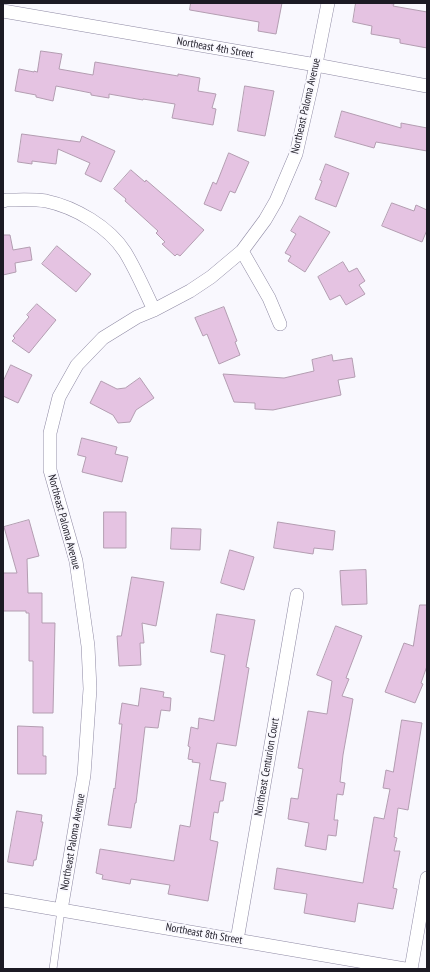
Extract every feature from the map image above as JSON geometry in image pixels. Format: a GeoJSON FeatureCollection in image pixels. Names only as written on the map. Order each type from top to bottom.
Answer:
{"type":"FeatureCollection","features":[{"type":"Feature","properties":{"kind":"street","name":"Northeast Paloma Avenue"},"geometry":{"type":"LineString","coordinates":[[61,910],[84,775],[90,689],[88,646],[76,561],[50,470],[50,433],[59,397],[77,365],[103,338],[137,317],[154,310],[190,291],[211,277],[242,251],[265,220],[276,201],[296,154],[328,3]]}},
{"type":"Feature","properties":{"kind":"street","name":"Northeast 4th Street"},"geometry":{"type":"LineString","coordinates":[[3,11],[316,65],[427,86]]}},
{"type":"Feature","properties":{"kind":"street"},"geometry":{"type":"LineString","coordinates":[[3,201],[45,201],[64,205],[82,213],[112,237],[124,252],[154,310]]}},
{"type":"Feature","properties":{"kind":"street"},"geometry":{"type":"LineString","coordinates":[[242,251],[269,298],[280,324]]}},
{"type":"Feature","properties":{"kind":"street","name":"Northeast Centurion Court"},"geometry":{"type":"LineString","coordinates":[[237,940],[297,595]]}},
{"type":"Feature","properties":{"kind":"street"},"geometry":{"type":"LineString","coordinates":[[410,969],[427,878]]}},
{"type":"Feature","properties":{"kind":"street","name":"Northeast 8th Street"},"geometry":{"type":"LineString","coordinates":[[3,900],[405,969]]}},
{"type":"Feature","properties":{"kind":"lane"},"geometry":{"type":"LineString","coordinates":[[53,969],[61,910]]}},
{"type":"Feature","properties":{"kind":"building"},"geometry":{"type":"Polygon","coordinates":[[[191,3],[282,3],[276,34],[258,31],[259,22],[190,10],[191,3]]]}},
{"type":"Feature","properties":{"kind":"building"},"geometry":{"type":"Polygon","coordinates":[[[356,3],[387,3],[394,4],[393,6],[427,12],[427,48],[400,43],[400,39],[371,34],[372,26],[353,22],[356,3]]]}},
{"type":"Feature","properties":{"kind":"building"},"geometry":{"type":"Polygon","coordinates":[[[41,51],[62,54],[59,69],[93,75],[95,62],[178,76],[178,74],[200,78],[198,91],[216,94],[212,108],[216,109],[213,125],[172,118],[175,104],[109,94],[109,98],[56,86],[53,101],[36,97],[36,95],[15,91],[19,69],[37,72],[41,51]]]}},
{"type":"Feature","properties":{"kind":"building"},"geometry":{"type":"Polygon","coordinates":[[[245,86],[274,91],[265,136],[238,131],[245,86]]]}},
{"type":"Feature","properties":{"kind":"building"},"geometry":{"type":"Polygon","coordinates":[[[342,111],[401,128],[401,123],[427,128],[427,151],[376,142],[374,148],[335,137],[342,111]]]}},
{"type":"Feature","properties":{"kind":"building"},"geometry":{"type":"Polygon","coordinates":[[[22,134],[80,142],[82,136],[115,151],[101,182],[85,174],[90,163],[58,149],[56,164],[32,161],[32,164],[18,162],[22,134]]]}},
{"type":"Feature","properties":{"kind":"building"},"geometry":{"type":"Polygon","coordinates":[[[229,153],[249,162],[235,193],[230,191],[221,211],[204,204],[213,182],[216,184],[229,153]]]}},
{"type":"Feature","properties":{"kind":"building"},"geometry":{"type":"Polygon","coordinates":[[[326,164],[349,173],[336,207],[315,199],[322,181],[320,180],[326,164]]]}},
{"type":"Feature","properties":{"kind":"building"},"geometry":{"type":"Polygon","coordinates":[[[131,170],[145,182],[146,180],[204,230],[180,256],[177,254],[175,256],[162,244],[165,242],[156,233],[158,231],[114,189],[131,170]]]}},
{"type":"Feature","properties":{"kind":"building"},"geometry":{"type":"Polygon","coordinates":[[[392,203],[414,211],[416,205],[427,210],[427,230],[422,242],[382,226],[392,203]]]}},
{"type":"Feature","properties":{"kind":"building"},"geometry":{"type":"Polygon","coordinates":[[[300,216],[330,232],[305,272],[288,261],[291,256],[285,253],[296,234],[291,231],[300,216]]]}},
{"type":"Feature","properties":{"kind":"building"},"geometry":{"type":"Polygon","coordinates":[[[3,235],[10,235],[13,250],[30,247],[32,260],[15,263],[16,272],[3,275],[3,235]]]}},
{"type":"Feature","properties":{"kind":"building"},"geometry":{"type":"Polygon","coordinates":[[[57,246],[91,274],[76,292],[42,264],[57,246]]]}},
{"type":"Feature","properties":{"kind":"building"},"geometry":{"type":"Polygon","coordinates":[[[343,262],[349,272],[357,268],[365,281],[359,285],[365,294],[346,305],[340,295],[330,300],[318,277],[343,262]]]}},
{"type":"Feature","properties":{"kind":"building"},"geometry":{"type":"Polygon","coordinates":[[[37,304],[56,320],[29,353],[12,341],[15,338],[13,336],[29,317],[27,315],[37,304]]]}},
{"type":"Feature","properties":{"kind":"building"},"geometry":{"type":"Polygon","coordinates":[[[224,307],[237,341],[235,342],[240,355],[219,364],[207,334],[203,336],[195,318],[224,307]]]}},
{"type":"Feature","properties":{"kind":"building"},"geometry":{"type":"Polygon","coordinates":[[[332,355],[333,361],[352,358],[355,377],[338,380],[341,395],[273,410],[255,409],[255,403],[234,402],[223,374],[284,378],[314,371],[312,360],[332,355]]]}},
{"type":"Feature","properties":{"kind":"building"},"geometry":{"type":"Polygon","coordinates":[[[11,365],[32,375],[18,403],[3,396],[3,382],[11,365]]]}},
{"type":"Feature","properties":{"kind":"building"},"geometry":{"type":"Polygon","coordinates":[[[140,378],[154,398],[136,410],[130,422],[118,423],[113,415],[90,403],[101,381],[117,389],[125,388],[140,378]]]}},
{"type":"Feature","properties":{"kind":"building"},"geometry":{"type":"Polygon","coordinates":[[[82,438],[117,447],[115,454],[128,457],[122,482],[82,472],[86,457],[78,455],[82,438]]]}},
{"type":"Feature","properties":{"kind":"building"},"geometry":{"type":"Polygon","coordinates":[[[104,512],[126,512],[126,548],[104,548],[104,512]]]}},
{"type":"Feature","properties":{"kind":"building"},"geometry":{"type":"Polygon","coordinates":[[[29,520],[39,556],[27,559],[28,593],[42,593],[42,623],[55,623],[53,713],[33,713],[33,661],[29,661],[29,613],[26,613],[26,611],[3,611],[3,573],[17,573],[4,527],[29,520]]]}},
{"type":"Feature","properties":{"kind":"building"},"geometry":{"type":"Polygon","coordinates":[[[278,522],[335,531],[333,550],[314,548],[313,554],[274,548],[278,522]]]}},
{"type":"Feature","properties":{"kind":"building"},"geometry":{"type":"Polygon","coordinates":[[[172,528],[201,529],[200,550],[171,549],[172,528]]]}},
{"type":"Feature","properties":{"kind":"building"},"geometry":{"type":"Polygon","coordinates":[[[230,550],[254,557],[244,590],[221,583],[230,550]]]}},
{"type":"Feature","properties":{"kind":"building"},"geometry":{"type":"Polygon","coordinates":[[[366,570],[367,604],[342,605],[340,571],[366,570]]]}},
{"type":"Feature","properties":{"kind":"building"},"geometry":{"type":"Polygon","coordinates":[[[132,577],[164,582],[156,626],[142,623],[144,643],[140,643],[141,665],[119,666],[117,636],[121,636],[132,577]]]}},
{"type":"Feature","properties":{"kind":"building"},"geometry":{"type":"Polygon","coordinates":[[[420,605],[427,605],[427,666],[421,683],[423,684],[415,703],[385,692],[404,643],[413,646],[420,605]]]}},
{"type":"Feature","properties":{"kind":"building"},"geometry":{"type":"Polygon","coordinates":[[[217,614],[255,620],[246,667],[249,668],[236,746],[217,743],[210,780],[226,783],[223,801],[220,801],[218,813],[214,812],[210,840],[218,842],[208,901],[168,894],[170,885],[131,879],[130,884],[102,879],[103,875],[96,873],[100,849],[174,861],[180,825],[190,827],[200,763],[192,762],[193,760],[188,759],[190,747],[188,746],[191,727],[198,729],[199,718],[214,721],[225,655],[211,652],[217,614]]]}},
{"type":"Feature","properties":{"kind":"building"},"geometry":{"type":"Polygon","coordinates":[[[336,626],[362,636],[346,678],[349,679],[342,696],[353,699],[343,755],[340,782],[345,783],[343,795],[337,794],[334,820],[338,820],[336,836],[328,835],[326,850],[305,846],[309,823],[288,819],[291,798],[298,799],[303,769],[298,768],[308,711],[327,714],[332,681],[317,675],[336,626]]]}},
{"type":"Feature","properties":{"kind":"building"},"geometry":{"type":"Polygon","coordinates":[[[141,688],[164,692],[163,697],[171,698],[170,711],[161,710],[158,728],[145,727],[136,803],[131,828],[108,825],[114,788],[115,789],[122,724],[119,724],[122,703],[138,706],[141,688]]]}},
{"type":"Feature","properties":{"kind":"building"},"geometry":{"type":"Polygon","coordinates":[[[402,720],[422,723],[408,810],[398,808],[394,837],[397,838],[394,851],[400,851],[393,888],[397,889],[393,909],[358,903],[355,922],[304,913],[307,894],[274,889],[277,868],[363,883],[374,817],[384,819],[390,789],[383,788],[386,770],[393,772],[402,720]]]}},
{"type":"Feature","properties":{"kind":"building"},"geometry":{"type":"Polygon","coordinates":[[[18,726],[43,727],[43,756],[46,756],[46,774],[18,774],[18,726]]]}},
{"type":"Feature","properties":{"kind":"building"},"geometry":{"type":"Polygon","coordinates":[[[17,811],[42,815],[41,822],[43,822],[36,860],[34,860],[33,866],[8,862],[17,811]]]}}]}
